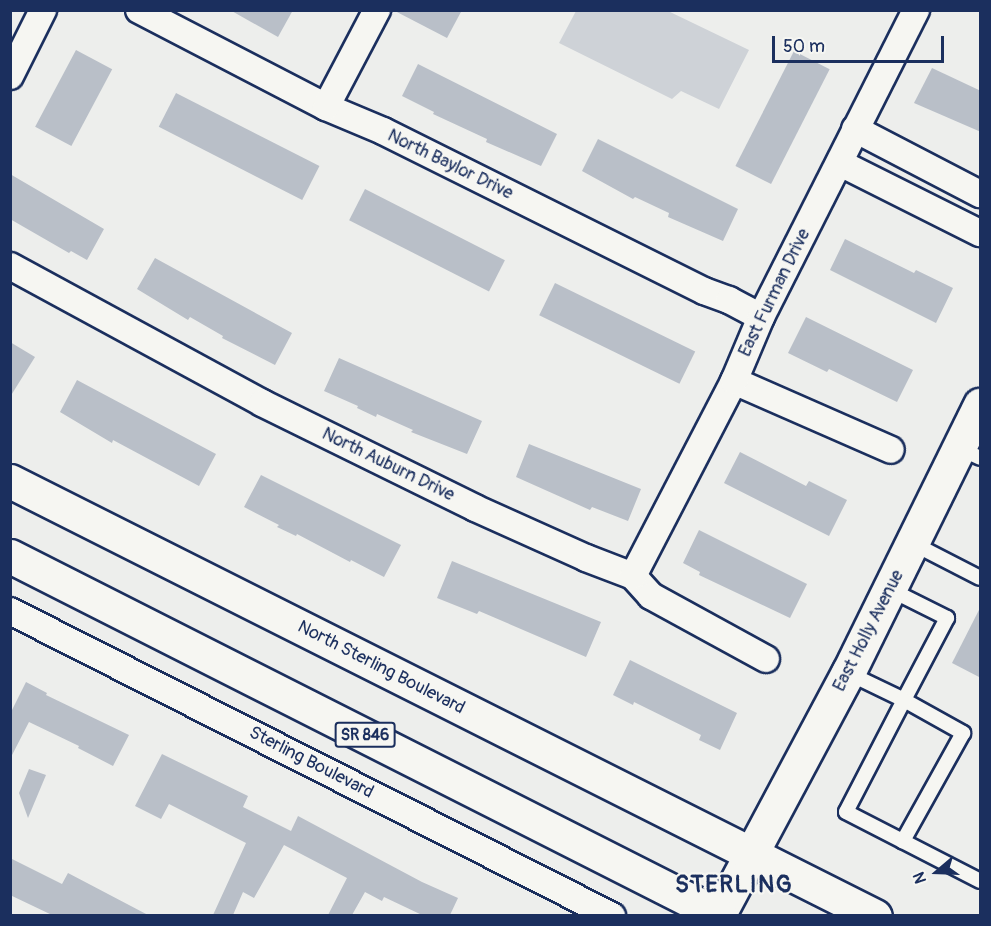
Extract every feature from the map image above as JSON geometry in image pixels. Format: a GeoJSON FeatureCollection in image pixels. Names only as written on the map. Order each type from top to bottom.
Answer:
{"type":"FeatureCollection","features":[{"type":"Feature","properties":{"kind":"main road","name":"East Holly Avenue"},"geometry":{"type":"LineString","coordinates":[[719,915],[848,673],[912,543],[970,453],[981,405]]}},
{"type":"Feature","properties":{"kind":"main road","name":"North Sterling Boulevard"},"geometry":{"type":"LineString","coordinates":[[10,481],[875,915]]}},
{"type":"Feature","properties":{"kind":"main road","name":"SR 846"},"geometry":{"type":"LineString","coordinates":[[10,556],[719,915]]}},
{"type":"Feature","properties":{"kind":"street"},"geometry":{"type":"LineString","coordinates":[[10,76],[43,10]]}},
{"type":"Feature","properties":{"kind":"street","name":"North Baylor Drive"},"geometry":{"type":"LineString","coordinates":[[139,10],[326,107],[383,131],[693,286],[729,300],[761,317]]}},
{"type":"Feature","properties":{"kind":"street"},"geometry":{"type":"LineString","coordinates":[[326,107],[377,10]]}},
{"type":"Feature","properties":{"kind":"street","name":"East Furman Drive"},"geometry":{"type":"LineString","coordinates":[[633,576],[734,381],[761,317],[916,10]]}},
{"type":"Feature","properties":{"kind":"street"},"geometry":{"type":"LineString","coordinates":[[855,129],[981,194]]}},
{"type":"Feature","properties":{"kind":"street"},"geometry":{"type":"LineString","coordinates":[[840,163],[981,233]]}},
{"type":"Feature","properties":{"kind":"street","name":"North Auburn Drive"},"geometry":{"type":"LineString","coordinates":[[10,267],[273,408],[475,508],[586,558],[633,576],[651,596],[766,659]]}},
{"type":"Feature","properties":{"kind":"street"},"geometry":{"type":"LineString","coordinates":[[734,381],[891,450]]}},
{"type":"Feature","properties":{"kind":"street","name":"Sterling Boulevard"},"geometry":{"type":"LineString","coordinates":[[10,610],[612,915]]}},
{"type":"Feature","properties":{"kind":"lane"},"geometry":{"type":"LineString","coordinates":[[912,543],[981,578]]}},
{"type":"Feature","properties":{"kind":"lane"},"geometry":{"type":"LineString","coordinates":[[889,590],[947,618],[846,812],[981,881]]}},
{"type":"Feature","properties":{"kind":"lane"},"geometry":{"type":"LineString","coordinates":[[848,673],[904,700],[963,733],[903,841]]}},
{"type":"Feature","properties":{"kind":"shaded area"},"geometry":{"type":"Polygon","coordinates":[[[576,11],[668,11],[749,50],[719,109],[681,91],[672,99],[559,43],[576,11]]]}},
{"type":"Feature","properties":{"kind":"building"},"geometry":{"type":"Polygon","coordinates":[[[230,10],[293,10],[278,37],[230,10]]]}},
{"type":"Feature","properties":{"kind":"building"},"geometry":{"type":"Polygon","coordinates":[[[393,10],[462,10],[447,38],[393,10]]]}},
{"type":"Feature","properties":{"kind":"building"},"geometry":{"type":"Polygon","coordinates":[[[76,50],[112,69],[71,146],[35,127],[76,50]]]}},
{"type":"Feature","properties":{"kind":"building"},"geometry":{"type":"Polygon","coordinates":[[[794,51],[830,69],[771,184],[735,166],[794,51]]]}},
{"type":"Feature","properties":{"kind":"building"},"geometry":{"type":"Polygon","coordinates":[[[418,64],[557,134],[541,166],[486,142],[487,139],[433,114],[434,112],[402,96],[418,64]]]}},
{"type":"Feature","properties":{"kind":"building"},"geometry":{"type":"Polygon","coordinates":[[[932,68],[981,91],[981,132],[914,103],[932,68]]]}},
{"type":"Feature","properties":{"kind":"building"},"geometry":{"type":"Polygon","coordinates":[[[176,93],[319,166],[302,200],[159,127],[176,93]]]}},
{"type":"Feature","properties":{"kind":"building"},"geometry":{"type":"Polygon","coordinates":[[[598,139],[738,209],[723,241],[668,217],[669,213],[635,197],[633,199],[582,171],[598,139]]]}},
{"type":"Feature","properties":{"kind":"building"},"geometry":{"type":"Polygon","coordinates":[[[10,174],[104,229],[87,260],[71,251],[69,253],[10,219],[10,174]]]}},
{"type":"Feature","properties":{"kind":"building"},"geometry":{"type":"Polygon","coordinates":[[[365,189],[505,260],[489,291],[349,220],[365,189]]]}},
{"type":"Feature","properties":{"kind":"building"},"geometry":{"type":"Polygon","coordinates":[[[845,239],[914,273],[916,270],[953,288],[936,323],[830,270],[845,239]]]}},
{"type":"Feature","properties":{"kind":"building"},"geometry":{"type":"Polygon","coordinates":[[[155,258],[292,333],[275,365],[222,338],[223,336],[190,317],[188,320],[137,289],[155,258]]]}},
{"type":"Feature","properties":{"kind":"building"},"geometry":{"type":"Polygon","coordinates":[[[555,283],[695,351],[679,384],[539,315],[555,283]]]}},
{"type":"Feature","properties":{"kind":"building"},"geometry":{"type":"Polygon","coordinates":[[[806,317],[913,370],[897,402],[829,369],[827,372],[788,353],[806,317]]]}},
{"type":"Feature","properties":{"kind":"building"},"geometry":{"type":"Polygon","coordinates":[[[10,342],[35,357],[10,397],[10,342]]]}},
{"type":"Feature","properties":{"kind":"building"},"geometry":{"type":"Polygon","coordinates":[[[339,358],[482,421],[467,454],[411,432],[413,430],[377,414],[376,417],[324,391],[339,358]]]}},
{"type":"Feature","properties":{"kind":"building"},"geometry":{"type":"Polygon","coordinates":[[[77,380],[216,454],[199,486],[113,440],[112,443],[60,412],[77,380]]]}},
{"type":"Feature","properties":{"kind":"building"},"geometry":{"type":"Polygon","coordinates":[[[529,444],[641,489],[628,521],[592,507],[590,510],[516,477],[529,444]]]}},
{"type":"Feature","properties":{"kind":"building"},"geometry":{"type":"Polygon","coordinates":[[[740,452],[806,486],[809,481],[847,500],[829,536],[724,483],[740,452]]]}},
{"type":"Feature","properties":{"kind":"building"},"geometry":{"type":"Polygon","coordinates":[[[261,475],[401,545],[384,577],[297,534],[296,536],[277,527],[279,525],[244,507],[261,475]]]}},
{"type":"Feature","properties":{"kind":"building"},"geometry":{"type":"Polygon","coordinates":[[[699,530],[807,584],[790,618],[699,575],[700,572],[683,563],[699,530]]]}},
{"type":"Feature","properties":{"kind":"building"},"geometry":{"type":"Polygon","coordinates":[[[452,561],[601,622],[586,657],[479,611],[477,614],[437,598],[452,561]]]}},
{"type":"Feature","properties":{"kind":"building"},"geometry":{"type":"Polygon","coordinates":[[[981,606],[981,678],[952,663],[981,606]]]}},
{"type":"Feature","properties":{"kind":"building"},"geometry":{"type":"Polygon","coordinates":[[[630,660],[737,713],[720,750],[699,740],[701,735],[634,702],[633,705],[613,695],[630,660]]]}},
{"type":"Feature","properties":{"kind":"building"},"geometry":{"type":"Polygon","coordinates":[[[26,682],[47,693],[46,695],[129,735],[113,766],[78,748],[79,746],[29,722],[10,759],[10,714],[26,682]]]}},
{"type":"Feature","properties":{"kind":"building"},"geometry":{"type":"Polygon","coordinates":[[[162,754],[248,796],[243,807],[291,831],[298,816],[422,882],[458,898],[450,915],[422,915],[384,897],[382,901],[365,892],[352,915],[328,915],[347,878],[284,845],[254,898],[243,892],[233,915],[213,915],[246,843],[169,804],[161,819],[135,806],[162,754]]]}},
{"type":"Feature","properties":{"kind":"building"},"geometry":{"type":"Polygon","coordinates":[[[29,769],[46,775],[28,818],[19,793],[29,769]]]}},
{"type":"Feature","properties":{"kind":"building"},"geometry":{"type":"Polygon","coordinates":[[[10,858],[62,884],[68,873],[148,915],[52,915],[10,895],[10,858]]]}},
{"type":"Feature","properties":{"kind":"district","name":"STERLING"},"geometry":{"type":"Point","coordinates":[734,885]}}]}
